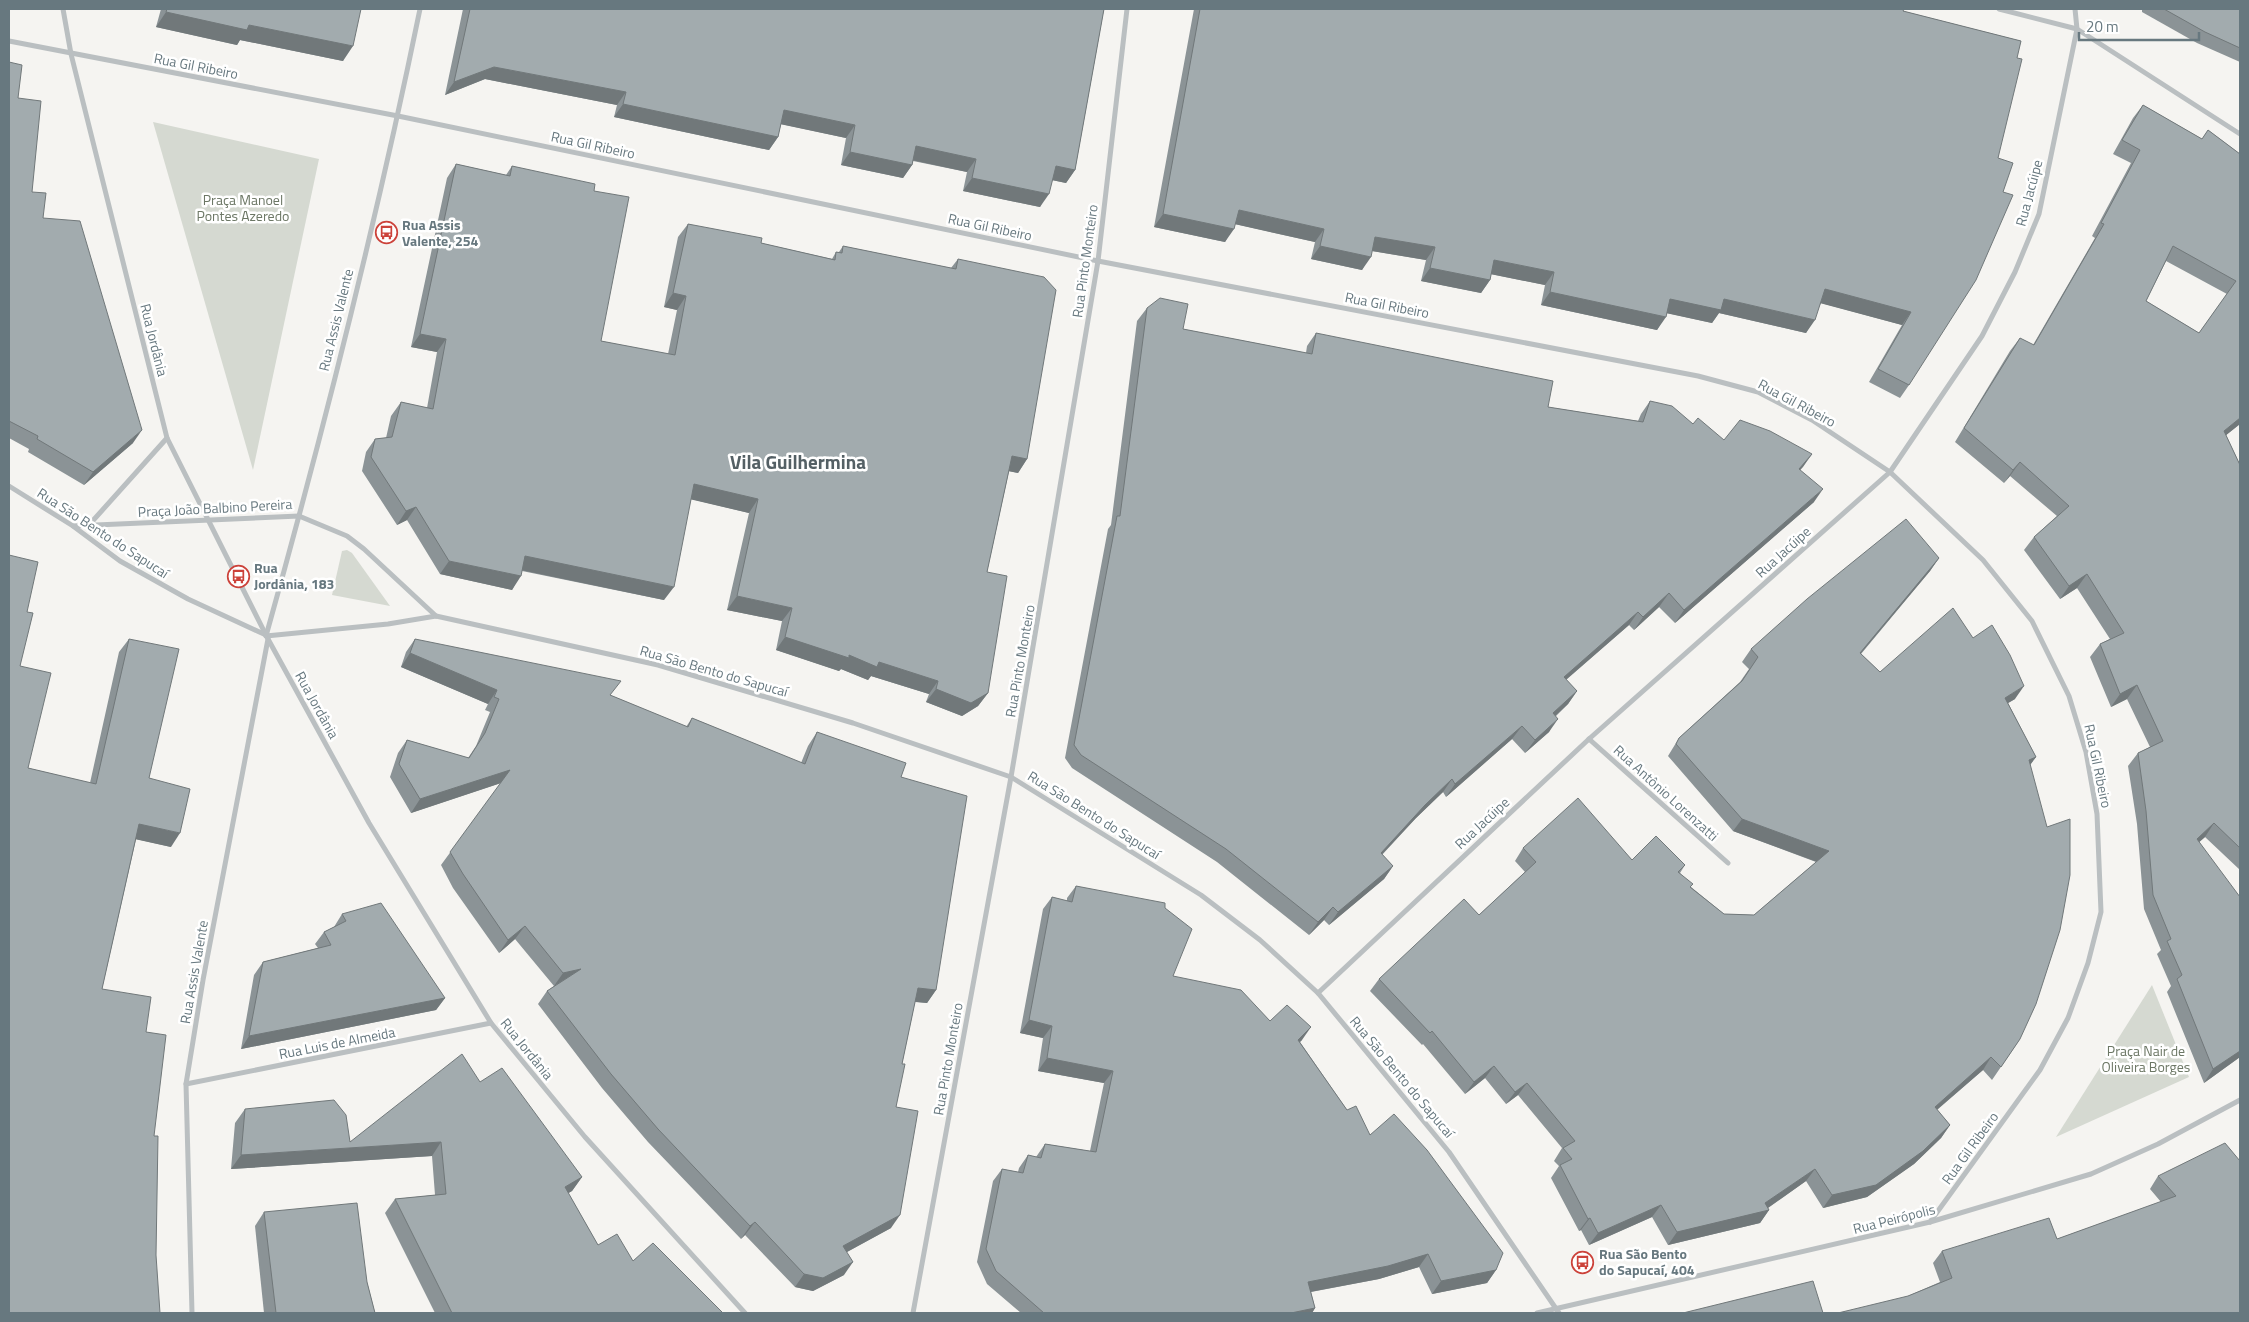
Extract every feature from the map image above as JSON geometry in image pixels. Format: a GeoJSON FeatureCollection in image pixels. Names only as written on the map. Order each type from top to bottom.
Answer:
{"type":"FeatureCollection","features":[{"type":"Feature","properties":{"kind":"street","name":"Rua Jordânia"},"geometry":{"type":"LineString","coordinates":[[62,9],[71,54],[167,438],[206,520],[267,637],[369,823],[491,1024],[585,1137],[745,1313]]}},
{"type":"Feature","properties":{"kind":"street","name":"Rua Assis Valente"},"geometry":{"type":"LineString","coordinates":[[192,1313],[186,1084],[203,980],[267,637],[300,516],[398,116],[420,9]]}},
{"type":"Feature","properties":{"kind":"street","name":"Rua Pinto Monteiro"},"geometry":{"type":"LineString","coordinates":[[913,1313],[1011,777],[1098,261],[1127,9]]}},
{"type":"Feature","properties":{"kind":"street"},"geometry":{"type":"LineString","coordinates":[[1999,9],[2077,29],[2240,134]]}},
{"type":"Feature","properties":{"kind":"street","name":"Rua Jacúipe"},"geometry":{"type":"LineString","coordinates":[[1318,993],[1589,739],[1890,472],[1982,336],[2015,272],[2039,214],[2077,29],[2075,9]]}},
{"type":"Feature","properties":{"kind":"street","name":"Rua Gil Ribeiro"},"geometry":{"type":"LineString","coordinates":[[9,41],[398,116],[1098,261],[1698,376],[1749,390],[1812,420],[1890,472],[1983,560],[2032,621],[2069,696],[2086,752],[2097,814],[2101,912],[2088,963],[2068,1018],[2040,1070],[1930,1222]]}},
{"type":"Feature","properties":{"kind":"street"},"geometry":{"type":"LineString","coordinates":[[89,525],[167,438]]}},
{"type":"Feature","properties":{"kind":"street","name":"Rua São Bento do Sapucaí"},"geometry":{"type":"LineString","coordinates":[[9,486],[73,526],[120,561],[188,599],[267,637]]}},
{"type":"Feature","properties":{"kind":"street","name":"Praça João Balbino Pereira"},"geometry":{"type":"LineString","coordinates":[[73,526],[300,516],[353,540],[436,616]]}},
{"type":"Feature","properties":{"kind":"street"},"geometry":{"type":"LineString","coordinates":[[267,637],[436,616]]}},
{"type":"Feature","properties":{"kind":"street","name":"Rua São Bento do Sapucaí"},"geometry":{"type":"LineString","coordinates":[[436,616],[658,665],[853,724],[1011,777],[1200,895],[1260,940],[1318,993],[1449,1152],[1558,1311]]}},
{"type":"Feature","properties":{"kind":"street","name":"Rua Antônio Lorenzatti"},"geometry":{"type":"LineString","coordinates":[[1589,739],[1728,864]]}},
{"type":"Feature","properties":{"kind":"street","name":"Rua Luis de Almeida"},"geometry":{"type":"LineString","coordinates":[[186,1084],[491,1024]]}},
{"type":"Feature","properties":{"kind":"street","name":"Rua Peirópolis"},"geometry":{"type":"LineString","coordinates":[[1537,1313],[1558,1311],[1930,1222],[2091,1174],[2158,1144],[2240,1100]]}},
{"type":"Feature","properties":{"kind":"green space","name":"Praça Manoel Pontes Azeredo"},"geometry":{"type":"Polygon","coordinates":[[[153,122],[319,159],[253,470],[153,122]]]}},
{"type":"Feature","properties":{"kind":"green space"},"geometry":{"type":"Polygon","coordinates":[[[347,550],[352,553],[390,606],[332,595],[342,551],[347,550]]]}},
{"type":"Feature","properties":{"kind":"green space","name":"Praça Nair de Oliveira Borges"},"geometry":{"type":"Polygon","coordinates":[[[2152,985],[2189,1077],[2056,1137],[2152,985]]]}},
{"type":"Feature","properties":{"kind":"building"},"geometry":{"type":"Polygon","coordinates":[[[167,9],[361,9],[353,46],[249,25],[247,30],[166,12],[167,9]]]}},
{"type":"Feature","properties":{"kind":"building"},"geometry":{"type":"Polygon","coordinates":[[[470,9],[1104,9],[1075,170],[1056,166],[1049,194],[972,178],[976,159],[916,146],[912,165],[850,152],[855,125],[784,110],[778,137],[623,104],[626,92],[494,67],[454,82],[470,9]]]}},
{"type":"Feature","properties":{"kind":"building"},"geometry":{"type":"Polygon","coordinates":[[[1200,9],[1904,9],[1903,11],[2021,41],[2017,58],[2022,59],[1998,158],[2013,163],[2003,192],[2013,195],[1976,280],[1909,385],[1878,369],[1911,312],[1825,289],[1815,320],[1724,299],[1721,310],[1670,299],[1666,317],[1550,292],[1554,272],[1494,260],[1490,280],[1430,268],[1435,247],[1375,237],[1371,257],[1320,246],[1324,229],[1239,210],[1234,229],[1163,214],[1200,9]]]}},
{"type":"Feature","properties":{"kind":"building"},"geometry":{"type":"Polygon","coordinates":[[[2164,9],[2240,9],[2240,48],[2205,32],[2164,9]]]}},
{"type":"Feature","properties":{"kind":"building"},"geometry":{"type":"Polygon","coordinates":[[[9,62],[22,65],[18,98],[41,101],[32,192],[46,193],[43,218],[80,221],[142,430],[93,472],[37,439],[38,436],[9,421],[9,62]]]}},
{"type":"Feature","properties":{"kind":"building"},"geometry":{"type":"Polygon","coordinates":[[[2143,105],[2202,139],[2208,130],[2240,154],[2240,418],[2224,431],[2240,465],[2240,848],[2214,823],[2197,839],[2240,897],[2240,1051],[2213,1069],[2177,979],[2182,975],[2167,941],[2171,939],[2153,895],[2146,811],[2138,753],[2163,741],[2137,685],[2120,694],[2100,644],[2124,633],[2087,574],[2069,586],[2034,537],[2069,506],[2020,462],[2013,470],[1964,428],[2020,338],[2034,345],[2104,224],[2101,223],[2140,150],[2122,140],[2143,105]],[[2173,246],[2146,301],[2199,333],[2236,281],[2173,246]]]}},
{"type":"Feature","properties":{"kind":"building"},"geometry":{"type":"Polygon","coordinates":[[[456,164],[510,176],[512,166],[595,184],[594,191],[629,197],[601,341],[675,355],[686,296],[673,293],[688,224],[762,238],[761,243],[835,260],[836,252],[842,253],[843,246],[956,269],[958,259],[1044,277],[1056,290],[1027,459],[1012,456],[987,572],[1007,576],[988,693],[971,703],[936,689],[938,681],[879,662],[877,667],[849,655],[849,658],[785,637],[792,608],[737,596],[758,499],[694,484],[674,587],[525,556],[521,576],[449,561],[416,507],[406,511],[371,457],[375,439],[392,437],[401,402],[433,409],[446,339],[420,334],[456,164]]]}},
{"type":"Feature","properties":{"kind":"building"},"geometry":{"type":"Polygon","coordinates":[[[1160,298],[1188,304],[1183,329],[1312,354],[1316,333],[1553,381],[1548,407],[1643,422],[1650,401],[1672,406],[1693,424],[1698,418],[1724,440],[1740,420],[1770,431],[1812,454],[1799,469],[1823,489],[1684,610],[1669,593],[1643,617],[1638,612],[1564,677],[1577,691],[1553,713],[1558,719],[1535,740],[1522,726],[1455,784],[1452,779],[1381,853],[1393,866],[1338,912],[1333,907],[1318,922],[1226,849],[1081,755],[1074,745],[1117,516],[1120,516],[1147,308],[1160,298]]]}},
{"type":"Feature","properties":{"kind":"building"},"geometry":{"type":"Polygon","coordinates":[[[1906,519],[1939,558],[1860,653],[1880,672],[1953,608],[1973,638],[1992,625],[2010,655],[2024,686],[2005,698],[2036,757],[2029,760],[2047,827],[2070,819],[2070,875],[2060,930],[2036,1004],[2020,1039],[2001,1067],[1991,1057],[1935,1107],[1950,1125],[1923,1151],[1876,1185],[1832,1195],[1815,1169],[1765,1203],[1769,1210],[1677,1232],[1661,1205],[1598,1233],[1590,1218],[1588,1219],[1560,1165],[1572,1159],[1563,1148],[1575,1141],[1527,1083],[1515,1092],[1494,1066],[1474,1082],[1432,1031],[1430,1033],[1379,979],[1464,899],[1479,915],[1536,862],[1523,848],[1578,798],[1632,860],[1656,836],[1685,865],[1678,872],[1693,884],[1690,887],[1724,914],[1754,915],[1829,851],[1742,819],[1676,744],[1679,738],[1742,681],[1758,657],[1751,649],[1807,599],[1906,519]]]}},
{"type":"Feature","properties":{"kind":"building"},"geometry":{"type":"Polygon","coordinates":[[[9,555],[38,562],[27,612],[33,613],[20,666],[51,673],[28,768],[96,784],[129,639],[179,649],[149,778],[190,789],[180,833],[139,824],[102,989],[151,997],[146,1032],[166,1035],[154,1136],[158,1136],[156,1255],[160,1313],[9,1313],[9,555]]]}},
{"type":"Feature","properties":{"kind":"building"},"geometry":{"type":"Polygon","coordinates":[[[415,639],[621,681],[610,695],[688,727],[692,718],[805,764],[817,732],[906,763],[901,777],[967,796],[936,990],[918,988],[902,1064],[905,1064],[896,1107],[918,1111],[900,1215],[843,1246],[853,1262],[823,1278],[804,1274],[755,1222],[750,1226],[658,1129],[611,1074],[547,991],[581,969],[563,973],[525,926],[508,940],[450,852],[510,770],[420,799],[399,764],[407,740],[469,758],[485,733],[499,699],[494,697],[497,690],[410,653],[415,639]]]}},
{"type":"Feature","properties":{"kind":"building"},"geometry":{"type":"Polygon","coordinates":[[[1076,886],[1165,903],[1165,908],[1192,929],[1173,976],[1241,990],[1270,1021],[1287,1005],[1311,1027],[1298,1040],[1347,1110],[1356,1106],[1370,1135],[1394,1114],[1427,1150],[1503,1253],[1496,1270],[1441,1281],[1428,1254],[1388,1266],[1308,1282],[1315,1308],[1291,1313],[1044,1313],[996,1271],[986,1249],[1002,1169],[1023,1173],[1028,1155],[1041,1158],[1045,1144],[1096,1152],[1113,1071],[1047,1058],[1052,1026],[1029,1020],[1052,897],[1072,902],[1076,886]]]}},
{"type":"Feature","properties":{"kind":"building"},"geometry":{"type":"Polygon","coordinates":[[[381,903],[445,998],[249,1036],[263,962],[331,945],[324,932],[346,921],[342,914],[381,903]]]}},
{"type":"Feature","properties":{"kind":"building"},"geometry":{"type":"Polygon","coordinates":[[[462,1054],[480,1082],[502,1068],[582,1177],[565,1187],[598,1245],[617,1234],[633,1261],[653,1243],[723,1313],[452,1313],[395,1199],[446,1194],[441,1142],[241,1155],[245,1109],[334,1100],[346,1115],[350,1142],[462,1054]]]}},
{"type":"Feature","properties":{"kind":"building"},"geometry":{"type":"Polygon","coordinates":[[[2225,1143],[2240,1161],[2240,1313],[1838,1313],[1908,1296],[1952,1278],[1942,1251],[2049,1218],[2057,1239],[2176,1196],[2158,1176],[2225,1143]]]}},
{"type":"Feature","properties":{"kind":"building"},"geometry":{"type":"Polygon","coordinates":[[[357,1203],[367,1282],[375,1313],[276,1313],[264,1212],[357,1203]]]}},
{"type":"Feature","properties":{"kind":"building"},"geometry":{"type":"Polygon","coordinates":[[[1813,1281],[1823,1313],[1683,1313],[1813,1281]]]}},
{"type":"Feature","properties":{"kind":"place","name":"Rua Assis Valente, 254"},"geometry":{"type":"Point","coordinates":[386,233]}},
{"type":"Feature","properties":{"kind":"place","name":"Rua Jordânia, 183"},"geometry":{"type":"Point","coordinates":[238,576]}},
{"type":"Feature","properties":{"kind":"place","name":"Rua São Bento do Sapucaí, 404"},"geometry":{"type":"Point","coordinates":[1583,1262]}},
{"type":"Feature","properties":{"kind":"district","name":"Vila Guilhermina"},"geometry":{"type":"Point","coordinates":[798,462]}}]}
